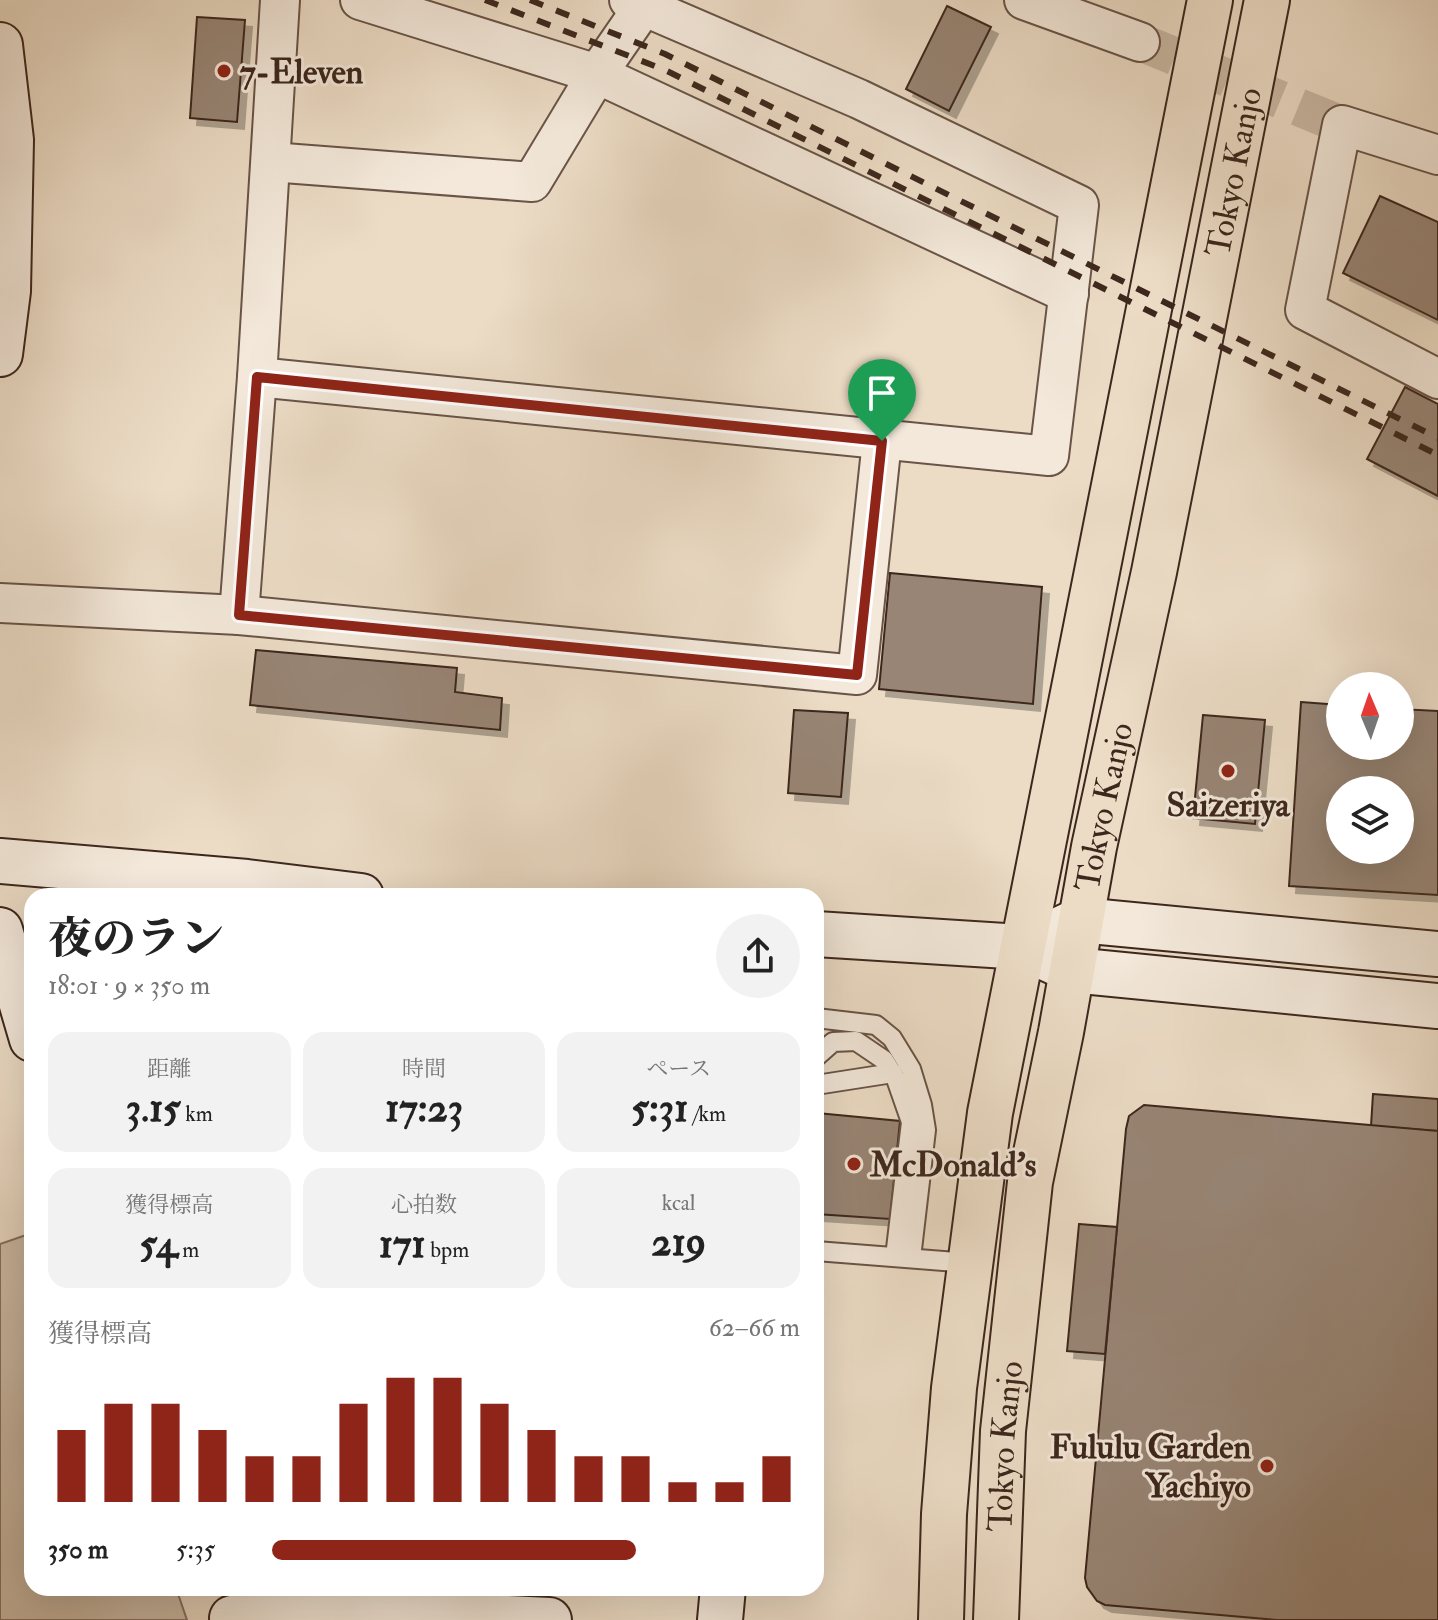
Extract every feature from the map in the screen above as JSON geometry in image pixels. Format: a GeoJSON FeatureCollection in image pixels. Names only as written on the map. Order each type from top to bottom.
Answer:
{"type":"FeatureCollection","features":[{"type":"Feature","properties":{"kind":"highway","name":"Tokyo Kanjo"},"geometry":{"type":"LineString","coordinates":[[941,1620],[944,1514],[954,1388],[990,1113],[1210,0]]}},
{"type":"Feature","properties":{"kind":"highway","name":"Tokyo Kanjo"},"geometry":{"type":"LineString","coordinates":[[996,1620],[1003,1431],[1030,1182],[1080,920],[1160,541],[1267,0]]}},
{"type":"Feature","properties":{"kind":"street"},"geometry":{"type":"LineString","coordinates":[[239,615],[280,0]]}},
{"type":"Feature","properties":{"kind":"street"},"geometry":{"type":"LineString","coordinates":[[360,0],[597,74],[1069,294]]}},
{"type":"Feature","properties":{"kind":"street"},"geometry":{"type":"LineString","coordinates":[[1024,0],[1140,42]]}},
{"type":"Feature","properties":{"kind":"street"},"geometry":{"type":"LineString","coordinates":[[257,377],[1049,456],[1079,205],[859,99],[641,2],[532,182],[271,162]]}},
{"type":"Feature","properties":{"kind":"street"},"geometry":{"type":"LineString","coordinates":[[0,45],[11,140],[8,291],[0,354]]}},
{"type":"Feature","properties":{"kind":"street"},"geometry":{"type":"LineString","coordinates":[[1438,155],[1342,125],[1305,310],[1438,379]]}},
{"type":"Feature","properties":{"kind":"street"},"geometry":{"type":"LineString","coordinates":[[0,603],[239,615],[857,675],[882,441]]}},
{"type":"Feature","properties":{"kind":"street"},"geometry":{"type":"LineString","coordinates":[[0,861],[296,888]]}},
{"type":"Feature","properties":{"kind":"street"},"geometry":{"type":"LineString","coordinates":[[1022,947],[1080,920],[1438,954]]}},
{"type":"Feature","properties":{"kind":"street"},"geometry":{"type":"LineString","coordinates":[[0,930],[24,1012]]}},
{"type":"Feature","properties":{"kind":"street"},"geometry":{"type":"LineString","coordinates":[[824,935],[1022,947],[1072,970],[1438,1006]]}},
{"type":"Feature","properties":{"kind":"street"},"geometry":{"type":"LineString","coordinates":[[720,1620],[722,1596]]}},
{"type":"Feature","properties":{"kind":"street"},"geometry":{"type":"LineString","coordinates":[[229,1609],[276,1607],[549,1620]]}},
{"type":"Feature","properties":{"kind":"lane"},"geometry":{"type":"LineString","coordinates":[[824,1019],[876,1025],[892,1038],[911,1069],[926,1130],[903,1257]]}},
{"type":"Feature","properties":{"kind":"lane"},"geometry":{"type":"LineString","coordinates":[[824,1050],[833,1042],[856,1041],[884,1060],[893,1073],[911,1122],[903,1257]]}},
{"type":"Feature","properties":{"kind":"lane"},"geometry":{"type":"LineString","coordinates":[[824,1084],[893,1073]]}},
{"type":"Feature","properties":{"kind":"lane"},"geometry":{"type":"LineString","coordinates":[[824,1252],[969,1263]]}},
{"type":"Feature","properties":{"kind":"shaded area"},"geometry":{"type":"Polygon","coordinates":[[[24,1236],[24,1596],[179,1596],[187,1620],[0,1620],[0,1244],[24,1236]]]}},
{"type":"Feature","properties":{"kind":"building"},"geometry":{"type":"Polygon","coordinates":[[[947,6],[991,27],[949,111],[906,89],[947,6]]]}},
{"type":"Feature","properties":{"kind":"building"},"geometry":{"type":"Polygon","coordinates":[[[197,17],[245,20],[237,122],[190,118],[197,17]]]}},
{"type":"Feature","properties":{"kind":"building"},"geometry":{"type":"Polygon","coordinates":[[[1380,196],[1438,222],[1438,320],[1343,273],[1380,196]]]}},
{"type":"Feature","properties":{"kind":"building"},"geometry":{"type":"Polygon","coordinates":[[[1405,387],[1438,404],[1438,496],[1367,459],[1405,387]]]}},
{"type":"Feature","properties":{"kind":"building"},"geometry":{"type":"Polygon","coordinates":[[[890,573],[1042,587],[1033,704],[879,689],[890,573]]]}},
{"type":"Feature","properties":{"kind":"building"},"geometry":{"type":"Polygon","coordinates":[[[256,650],[457,668],[455,692],[502,698],[500,730],[250,705],[256,650]]]}},
{"type":"Feature","properties":{"kind":"building"},"geometry":{"type":"Polygon","coordinates":[[[1301,702],[1326,704],[1326,760],[1414,760],[1414,710],[1438,711],[1438,895],[1289,886],[1301,702]]]}},
{"type":"Feature","properties":{"kind":"building"},"geometry":{"type":"Polygon","coordinates":[[[794,710],[848,713],[841,797],[788,793],[794,710]]]}},
{"type":"Feature","properties":{"kind":"building"},"geometry":{"type":"Polygon","coordinates":[[[1203,715],[1265,720],[1255,824],[1193,818],[1203,715]]]}},
{"type":"Feature","properties":{"kind":"building"},"geometry":{"type":"Polygon","coordinates":[[[1373,1094],[1438,1099],[1438,1131],[1371,1126],[1373,1094]]]}},
{"type":"Feature","properties":{"kind":"building","name":"Fululu Garden Yachiyo"},"geometry":{"type":"Polygon","coordinates":[[[1144,1105],[1438,1131],[1438,1620],[1277,1620],[1105,1605],[1097,1601],[1087,1587],[1085,1578],[1126,1129],[1129,1116],[1144,1105]]]}},
{"type":"Feature","properties":{"kind":"building"},"geometry":{"type":"Polygon","coordinates":[[[824,1114],[900,1121],[890,1219],[824,1215],[824,1114]]]}},
{"type":"Feature","properties":{"kind":"building"},"geometry":{"type":"Polygon","coordinates":[[[1079,1224],[1117,1227],[1105,1354],[1067,1351],[1079,1224]]]}},
{"type":"Feature","properties":{"kind":"tunnel"},"geometry":{"type":"LineString","coordinates":[[1140,42],[1342,125]]}},
{"type":"Feature","properties":{"kind":"railway"},"geometry":{"type":"LineString","coordinates":[[485,0],[665,70],[1438,455]]}},
{"type":"Feature","properties":{"kind":"railway"},"geometry":{"type":"LineString","coordinates":[[530,0],[665,54],[1438,438]]}},
{"type":"Feature","properties":{"kind":"place","name":"7-Eleven"},"geometry":{"type":"Point","coordinates":[224,71]}},
{"type":"Feature","properties":{"kind":"place","name":"Saizeriya"},"geometry":{"type":"Point","coordinates":[1228,771]}},
{"type":"Feature","properties":{"kind":"place","name":"McDonald's"},"geometry":{"type":"Point","coordinates":[854,1164]}},
{"type":"Feature","properties":{"kind":"place","name":"Fululu Garden Yachiyo"},"geometry":{"type":"Point","coordinates":[1267,1466]}},
{"type":"Feature","properties":{"kind":"route"},"geometry":{"type":"LineString","coordinates":[[257,377],[882,441],[857,675],[239,615],[257,377]]}}]}
